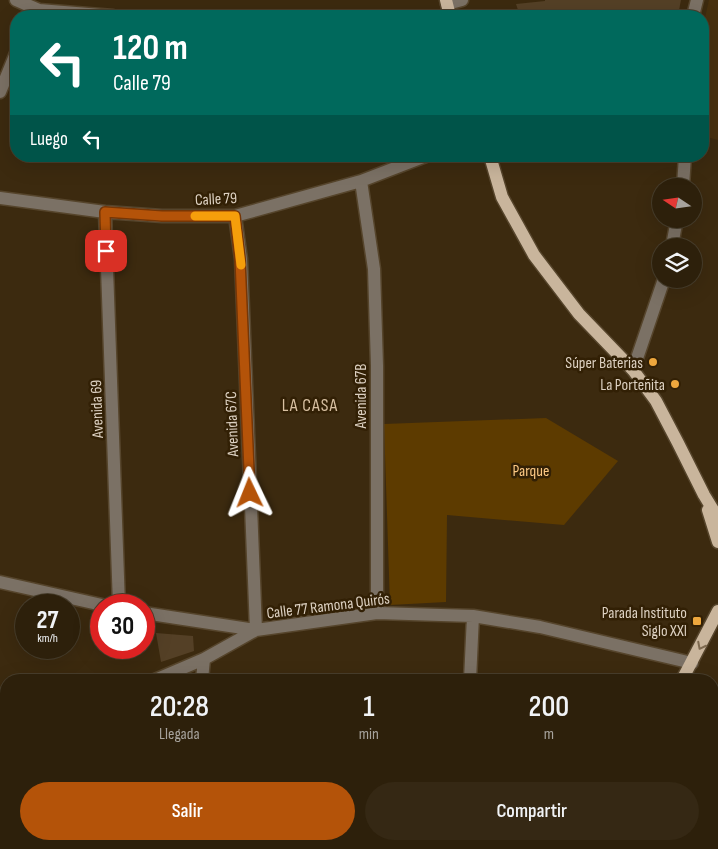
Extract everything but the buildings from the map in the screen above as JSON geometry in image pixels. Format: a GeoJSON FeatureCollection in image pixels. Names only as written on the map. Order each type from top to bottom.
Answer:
{"type":"FeatureCollection","features":[{"type":"Feature","properties":{"kind":"main road"},"geometry":{"type":"LineString","coordinates":[[492,162],[502,197],[534,255],[579,314],[633,370],[656,401],[704,496],[718,518]]}},
{"type":"Feature","properties":{"kind":"main road"},"geometry":{"type":"LineString","coordinates":[[704,496],[718,542]]}},
{"type":"Feature","properties":{"kind":"main road"},"geometry":{"type":"LineString","coordinates":[[686,674],[718,612]]}},
{"type":"Feature","properties":{"kind":"street"},"geometry":{"type":"LineString","coordinates":[[16,0],[40,9]]}},
{"type":"Feature","properties":{"kind":"street"},"geometry":{"type":"LineString","coordinates":[[446,2],[462,0]]}},
{"type":"Feature","properties":{"kind":"street"},"geometry":{"type":"LineString","coordinates":[[0,92],[10,67]]}},
{"type":"Feature","properties":{"kind":"street","name":"Calle 79"},"geometry":{"type":"LineString","coordinates":[[0,198],[105,212],[162,216],[235,216],[361,181],[410,162]]}},
{"type":"Feature","properties":{"kind":"street"},"geometry":{"type":"LineString","coordinates":[[684,178],[685,162]]}},
{"type":"Feature","properties":{"kind":"street","name":"Avenida 67B"},"geometry":{"type":"LineString","coordinates":[[361,181],[374,270],[377,366],[377,613]]}},
{"type":"Feature","properties":{"kind":"street","name":"Avenida 69"},"geometry":{"type":"LineString","coordinates":[[105,212],[119,594]]}},
{"type":"Feature","properties":{"kind":"street","name":"Avenida 67C"},"geometry":{"type":"LineString","coordinates":[[235,216],[240,259],[256,630]]}},
{"type":"Feature","properties":{"kind":"street"},"geometry":{"type":"LineString","coordinates":[[633,370],[661,288]]}},
{"type":"Feature","properties":{"kind":"street"},"geometry":{"type":"LineString","coordinates":[[0,582],[90,602]]}},
{"type":"Feature","properties":{"kind":"street","name":"Calle 77 Ramona Quirós"},"geometry":{"type":"LineString","coordinates":[[155,615],[256,630],[377,613],[473,616],[540,627],[692,663]]}},
{"type":"Feature","properties":{"kind":"street"},"geometry":{"type":"LineString","coordinates":[[470,674],[473,616]]}},
{"type":"Feature","properties":{"kind":"street"},"geometry":{"type":"LineString","coordinates":[[169,674],[204,659],[256,630]]}},
{"type":"Feature","properties":{"kind":"street"},"geometry":{"type":"LineString","coordinates":[[203,674],[204,659]]}},
{"type":"Feature","properties":{"kind":"shaded area"},"geometry":{"type":"Polygon","coordinates":[[[709,0],[718,0],[718,140],[709,138],[709,10],[707,10],[709,0]]]}},
{"type":"Feature","properties":{"kind":"green space","name":"Parque"},"geometry":{"type":"Polygon","coordinates":[[[546,418],[618,461],[564,525],[447,515],[446,602],[390,605],[384,424],[546,418]]]}},
{"type":"Feature","properties":{"kind":"slow traffic"},"geometry":{"type":"LineString","coordinates":[[195,216],[235,216],[241,265]]}},
{"type":"Feature","properties":{"kind":"place","name":"Súper Baterias"},"geometry":{"type":"Point","coordinates":[653,362]}},
{"type":"Feature","properties":{"kind":"place","name":"La Porteñita"},"geometry":{"type":"Point","coordinates":[675,384]}},
{"type":"Feature","properties":{"kind":"place","name":"Parada Instituto Siglo XXI"},"geometry":{"type":"Point","coordinates":[697,621]}},
{"type":"Feature","properties":{"kind":"district","name":"LA CASA"},"geometry":{"type":"Point","coordinates":[310,405]}},
{"type":"Feature","properties":{"kind":"route"},"geometry":{"type":"LineString","coordinates":[[106,251],[105,212],[162,216],[235,216],[240,259],[250,493]]}}]}
